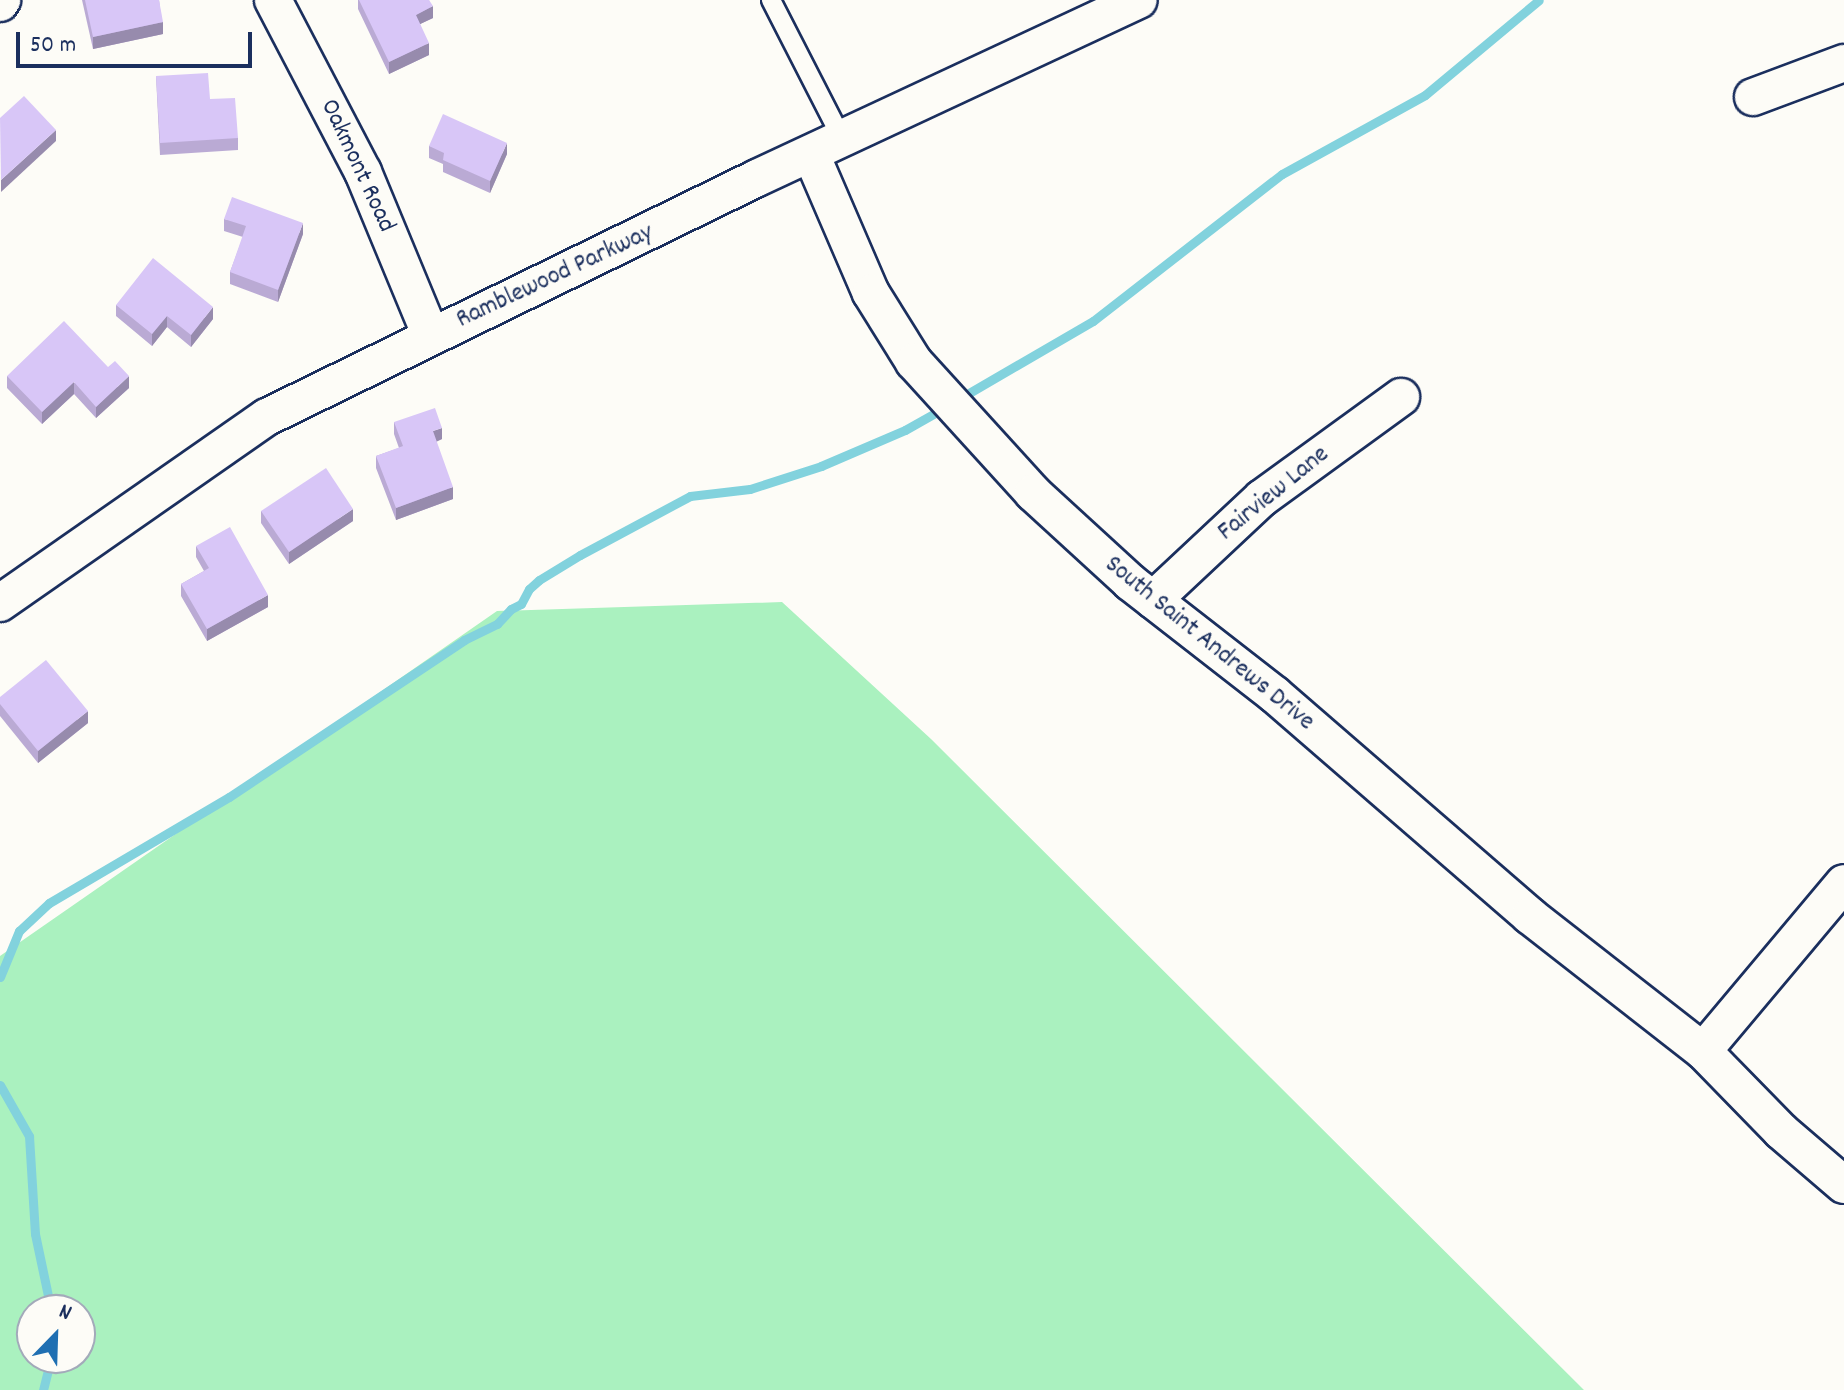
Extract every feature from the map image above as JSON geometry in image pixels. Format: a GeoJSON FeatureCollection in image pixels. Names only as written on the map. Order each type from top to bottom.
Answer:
{"type":"FeatureCollection","features":[{"type":"Feature","properties":{"kind":"street","name":"Oakmont Road"},"geometry":{"type":"LineString","coordinates":[[273,0],[363,172],[431,336]]}},
{"type":"Feature","properties":{"kind":"street","name":"Ramblewood Parkway"},"geometry":{"type":"LineString","coordinates":[[0,603],[267,417],[827,146],[1139,0]]}},
{"type":"Feature","properties":{"kind":"street"},"geometry":{"type":"LineString","coordinates":[[1753,97],[1844,63]]}},
{"type":"Feature","properties":{"kind":"street","name":"South Saint Andrews Drive"},"geometry":{"type":"LineString","coordinates":[[827,146],[871,293],[914,362],[1033,493],[1153,600],[1275,695],[1595,970],[1703,1051],[1781,1131],[1844,1185]]}},
{"type":"Feature","properties":{"kind":"street","name":"Fairview Lane"},"geometry":{"type":"LineString","coordinates":[[1153,600],[1281,482],[1401,397]]}},
{"type":"Feature","properties":{"kind":"street"},"geometry":{"type":"LineString","coordinates":[[1703,1051],[1844,883]]}},
{"type":"Feature","properties":{"kind":"lane"},"geometry":{"type":"LineString","coordinates":[[771,0],[827,146]]}},
{"type":"Feature","properties":{"kind":"green space"},"geometry":{"type":"Polygon","coordinates":[[[782,602],[931,739],[1584,1390],[0,1390],[0,956],[497,611],[782,602]]]}},
{"type":"Feature","properties":{"kind":"building"},"geometry":{"type":"Polygon","coordinates":[[[85,0],[159,0],[163,22],[93,37],[85,0]]]}},
{"type":"Feature","properties":{"kind":"building"},"geometry":{"type":"Polygon","coordinates":[[[359,0],[429,0],[433,6],[416,15],[429,43],[389,62],[359,0]]]}},
{"type":"Feature","properties":{"kind":"building"},"geometry":{"type":"Polygon","coordinates":[[[208,73],[210,99],[235,98],[238,138],[160,143],[156,76],[208,73]]]}},
{"type":"Feature","properties":{"kind":"building"},"geometry":{"type":"Polygon","coordinates":[[[24,96],[56,130],[1,180],[0,118],[24,96]]]}},
{"type":"Feature","properties":{"kind":"building"},"geometry":{"type":"Polygon","coordinates":[[[443,114],[507,143],[490,181],[443,160],[444,153],[429,146],[443,114]]]}},
{"type":"Feature","properties":{"kind":"building"},"geometry":{"type":"Polygon","coordinates":[[[232,197],[303,223],[278,290],[230,272],[246,226],[224,219],[232,197]]]}},
{"type":"Feature","properties":{"kind":"building"},"geometry":{"type":"Polygon","coordinates":[[[153,258],[213,307],[191,335],[167,316],[152,334],[116,305],[153,258]]]}},
{"type":"Feature","properties":{"kind":"building"},"geometry":{"type":"Polygon","coordinates":[[[64,321],[108,367],[115,361],[129,376],[96,407],[74,382],[42,412],[7,376],[64,321]]]}},
{"type":"Feature","properties":{"kind":"building"},"geometry":{"type":"Polygon","coordinates":[[[435,408],[442,428],[433,431],[453,487],[396,508],[376,456],[403,446],[394,422],[435,408]]]}},
{"type":"Feature","properties":{"kind":"building"},"geometry":{"type":"Polygon","coordinates":[[[326,468],[353,509],[289,552],[261,511],[326,468]]]}},
{"type":"Feature","properties":{"kind":"building"},"geometry":{"type":"Polygon","coordinates":[[[230,527],[268,595],[207,629],[181,584],[209,568],[196,546],[230,527]]]}},
{"type":"Feature","properties":{"kind":"building"},"geometry":{"type":"Polygon","coordinates":[[[46,660],[88,711],[38,751],[0,704],[0,697],[46,660]]]}},
{"type":"Feature","properties":{"kind":"waterway"},"geometry":{"type":"LineString","coordinates":[[957,400],[1093,321],[1282,174],[1425,95],[1539,0]]}},
{"type":"Feature","properties":{"kind":"waterway"},"geometry":{"type":"LineString","coordinates":[[0,977],[19,931],[49,903],[229,797],[464,640],[497,624],[511,609],[521,604],[529,589],[539,580],[580,555],[690,496],[750,489],[821,466],[905,430],[944,408]]}},
{"type":"Feature","properties":{"kind":"waterway"},"geometry":{"type":"LineString","coordinates":[[0,1085],[29,1136],[35,1234],[48,1294]]}},
{"type":"Feature","properties":{"kind":"waterway"},"geometry":{"type":"LineString","coordinates":[[43,1390],[47,1374]]}}]}
